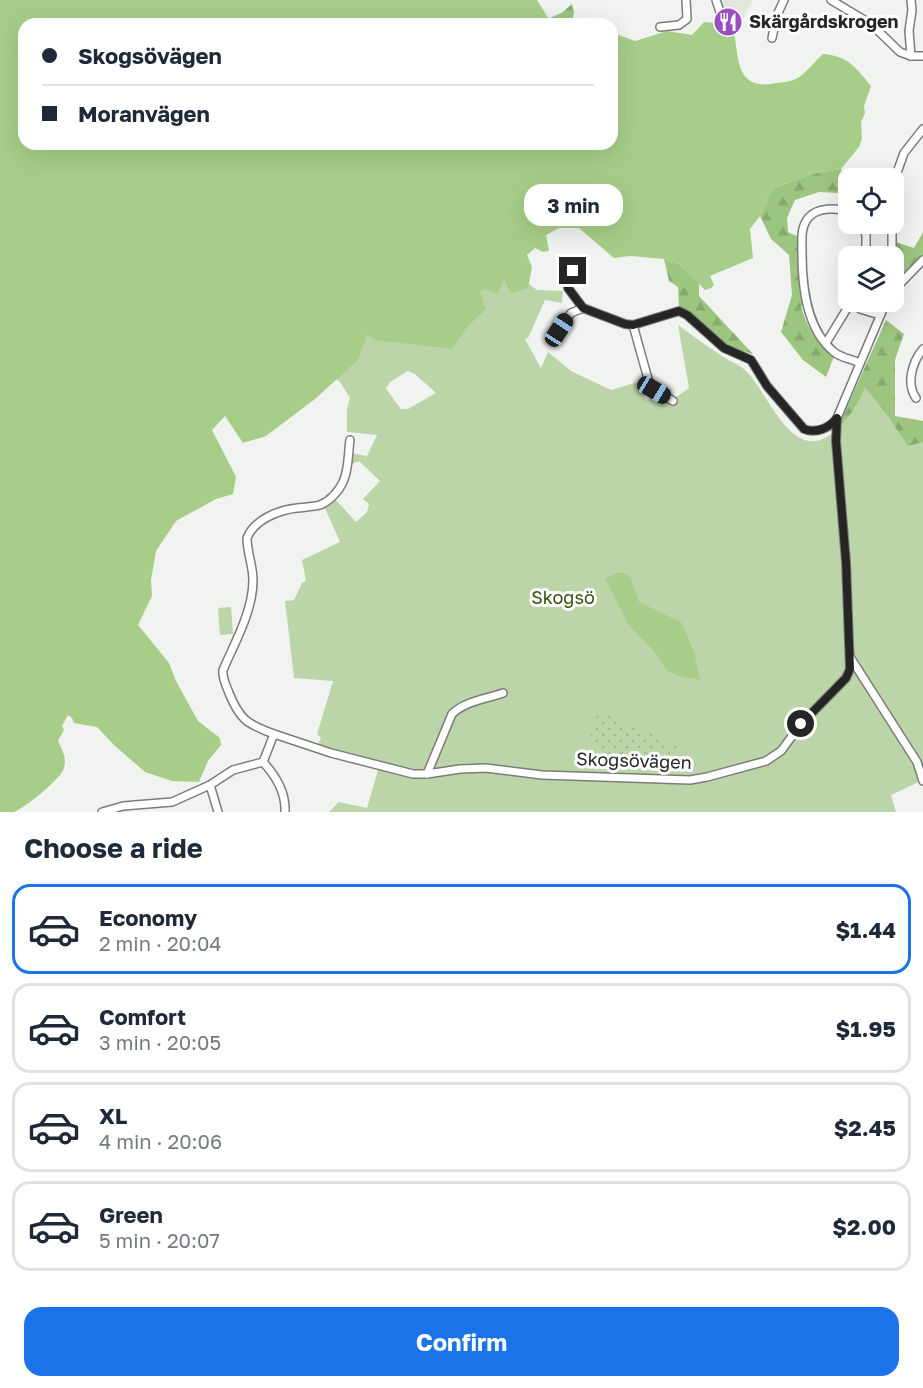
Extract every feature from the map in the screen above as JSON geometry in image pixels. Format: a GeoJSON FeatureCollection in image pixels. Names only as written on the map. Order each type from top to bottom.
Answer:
{"type":"FeatureCollection","features":[{"type":"Feature","properties":{"kind":"street"},"geometry":{"type":"LineString","coordinates":[[660,27],[679,25],[687,20],[686,0]]}},
{"type":"Feature","properties":{"kind":"street"},"geometry":{"type":"LineString","coordinates":[[716,0],[721,15]]}},
{"type":"Feature","properties":{"kind":"street"},"geometry":{"type":"LineString","coordinates":[[772,38],[775,20],[784,0]]}},
{"type":"Feature","properties":{"kind":"street"},"geometry":{"type":"LineString","coordinates":[[831,0],[871,24],[900,52],[911,56],[923,56]]}},
{"type":"Feature","properties":{"kind":"street"},"geometry":{"type":"LineString","coordinates":[[911,0],[909,31],[911,56]]}},
{"type":"Feature","properties":{"kind":"street"},"geometry":{"type":"LineString","coordinates":[[899,168],[904,153],[923,129]]}},
{"type":"Feature","properties":{"kind":"street"},"geometry":{"type":"LineString","coordinates":[[838,209],[816,211],[808,218],[803,230],[802,272],[807,303],[816,329],[836,353],[860,363]]}},
{"type":"Feature","properties":{"kind":"street"},"geometry":{"type":"LineString","coordinates":[[904,280],[923,260]]}},
{"type":"Feature","properties":{"kind":"street"},"geometry":{"type":"LineString","coordinates":[[573,271],[568,280],[568,288],[583,308],[617,322],[633,325],[673,312],[684,313],[724,348],[751,360],[767,386],[804,429],[812,431],[823,429],[833,424],[837,418]]}},
{"type":"Feature","properties":{"kind":"street"},"geometry":{"type":"LineString","coordinates":[[559,330],[571,313],[583,308]]}},
{"type":"Feature","properties":{"kind":"street"},"geometry":{"type":"LineString","coordinates":[[826,343],[845,312]]}},
{"type":"Feature","properties":{"kind":"street"},"geometry":{"type":"LineString","coordinates":[[870,312],[880,315]]}},
{"type":"Feature","properties":{"kind":"street","name":"Skogsövägen"},"geometry":{"type":"LineString","coordinates":[[350,440],[346,475],[331,497],[321,504],[282,511],[254,526],[247,538],[253,578],[252,594],[249,608],[223,670],[223,677],[241,718],[274,734],[358,761],[413,774],[486,768],[542,775],[568,774],[681,780],[707,777],[766,761],[781,751],[801,724],[846,678],[850,669],[846,562],[836,441],[837,418],[881,312]]}},
{"type":"Feature","properties":{"kind":"street"},"geometry":{"type":"LineString","coordinates":[[633,325],[650,386],[673,401]]}},
{"type":"Feature","properties":{"kind":"street"},"geometry":{"type":"LineString","coordinates":[[916,398],[911,388],[911,375],[914,364],[923,349]]}},
{"type":"Feature","properties":{"kind":"street"},"geometry":{"type":"LineString","coordinates":[[850,657],[917,762],[923,781]]}},
{"type":"Feature","properties":{"kind":"street"},"geometry":{"type":"LineString","coordinates":[[427,774],[452,714],[466,704],[503,693]]}},
{"type":"Feature","properties":{"kind":"street"},"geometry":{"type":"LineString","coordinates":[[263,762],[274,734]]}},
{"type":"Feature","properties":{"kind":"street"},"geometry":{"type":"LineString","coordinates":[[102,812],[123,806],[172,802],[233,770],[263,762]]}},
{"type":"Feature","properties":{"kind":"street"},"geometry":{"type":"LineString","coordinates":[[263,762],[271,770],[283,793],[286,800],[285,812]]}},
{"type":"Feature","properties":{"kind":"street"},"geometry":{"type":"LineString","coordinates":[[210,784],[218,812]]}},
{"type":"Feature","properties":{"kind":"shaded area"},"geometry":{"type":"Polygon","coordinates":[[[0,0],[537,0],[548,18],[18,18],[18,150],[618,150],[618,35],[635,41],[667,31],[692,35],[704,22],[714,23],[721,31],[734,32],[742,72],[754,83],[794,80],[823,54],[839,57],[856,68],[871,86],[864,106],[865,113],[861,122],[862,139],[859,147],[842,168],[816,173],[773,188],[760,216],[750,229],[753,258],[710,276],[714,285],[711,288],[705,290],[679,264],[664,259],[630,256],[614,258],[579,228],[559,228],[546,235],[549,251],[543,252],[535,248],[527,255],[532,267],[528,288],[511,293],[504,279],[497,294],[485,289],[480,292],[486,309],[467,327],[452,349],[375,340],[367,335],[358,360],[315,399],[266,436],[243,443],[225,416],[212,430],[236,477],[233,494],[216,499],[176,521],[156,551],[151,580],[152,596],[138,625],[169,663],[198,721],[220,738],[221,745],[208,761],[199,782],[172,781],[145,772],[97,727],[74,723],[68,715],[58,741],[65,760],[62,773],[26,805],[14,812],[0,812],[0,0]]]}},
{"type":"Feature","properties":{"kind":"shaded area"},"geometry":{"type":"Polygon","coordinates":[[[716,0],[753,0],[736,32],[719,26],[721,15],[716,0]]]}},
{"type":"Feature","properties":{"kind":"shaded area"},"geometry":{"type":"Polygon","coordinates":[[[617,573],[624,573],[631,578],[639,602],[681,622],[694,652],[700,680],[667,671],[653,650],[629,625],[605,579],[617,573]]]}},
{"type":"Feature","properties":{"kind":"green space"},"geometry":{"type":"Polygon","coordinates":[[[572,4],[573,18],[550,18],[563,12],[572,4]]]}},
{"type":"Feature","properties":{"kind":"green space","name":"Skogsö"},"geometry":{"type":"Polygon","coordinates":[[[366,165],[537,290],[563,291],[562,303],[545,300],[528,338],[525,339],[541,368],[548,352],[571,371],[611,390],[638,382],[646,400],[665,395],[672,400],[689,388],[678,325],[746,371],[783,423],[794,434],[806,440],[819,440],[834,432],[852,411],[865,387],[908,446],[923,442],[923,780],[891,795],[896,812],[329,812],[339,802],[367,808],[380,763],[324,749],[318,745],[321,738],[317,734],[333,681],[294,678],[285,601],[294,600],[302,583],[306,581],[302,560],[340,542],[324,506],[335,499],[356,522],[367,512],[369,504],[363,499],[380,481],[359,461],[350,465],[352,453],[367,456],[377,435],[347,432],[347,409],[350,398],[340,382],[251,312],[366,165]],[[408,371],[390,382],[386,389],[401,409],[408,409],[436,393],[415,374],[408,371]]]}},
{"type":"Feature","properties":{"kind":"green space"},"geometry":{"type":"Polygon","coordinates":[[[838,169],[838,193],[819,192],[795,200],[787,218],[788,232],[799,237],[799,275],[805,304],[801,306],[803,313],[817,340],[834,356],[826,377],[803,360],[781,332],[792,295],[789,255],[771,239],[760,216],[773,188],[816,173],[838,169]]]}},
{"type":"Feature","properties":{"kind":"green space"},"geometry":{"type":"Polygon","coordinates":[[[923,232],[923,258],[904,277],[904,246],[896,246],[896,242],[914,248],[923,232]]]}},
{"type":"Feature","properties":{"kind":"green space"},"geometry":{"type":"Polygon","coordinates":[[[664,259],[679,264],[699,283],[699,296],[753,354],[725,346],[692,316],[679,308],[678,287],[669,281],[664,259]]]}},
{"type":"Feature","properties":{"kind":"green space"},"geometry":{"type":"Polygon","coordinates":[[[886,320],[904,334],[895,360],[895,416],[923,421],[923,486],[837,429],[886,320]]]}},
{"type":"Feature","properties":{"kind":"green space"},"geometry":{"type":"Polygon","coordinates":[[[231,607],[233,634],[220,635],[218,608],[231,607]]]}},
{"type":"Feature","properties":{"kind":"green space"},"geometry":{"type":"Polygon","coordinates":[[[598,711],[682,748],[675,773],[646,763],[632,754],[618,757],[588,745],[598,711]]]}},
{"type":"Feature","properties":{"kind":"place","name":"Skärgårdskrogen"},"geometry":{"type":"Point","coordinates":[728,22]}},
{"type":"Feature","properties":{"kind":"route"},"geometry":{"type":"LineString","coordinates":[[573,271],[568,280],[568,288],[583,308],[617,322],[633,325],[673,312],[684,313],[724,348],[751,360],[767,386],[804,429],[817,431],[823,429],[833,424],[837,418],[836,441],[846,562],[850,669],[846,678],[801,724]]}}]}
